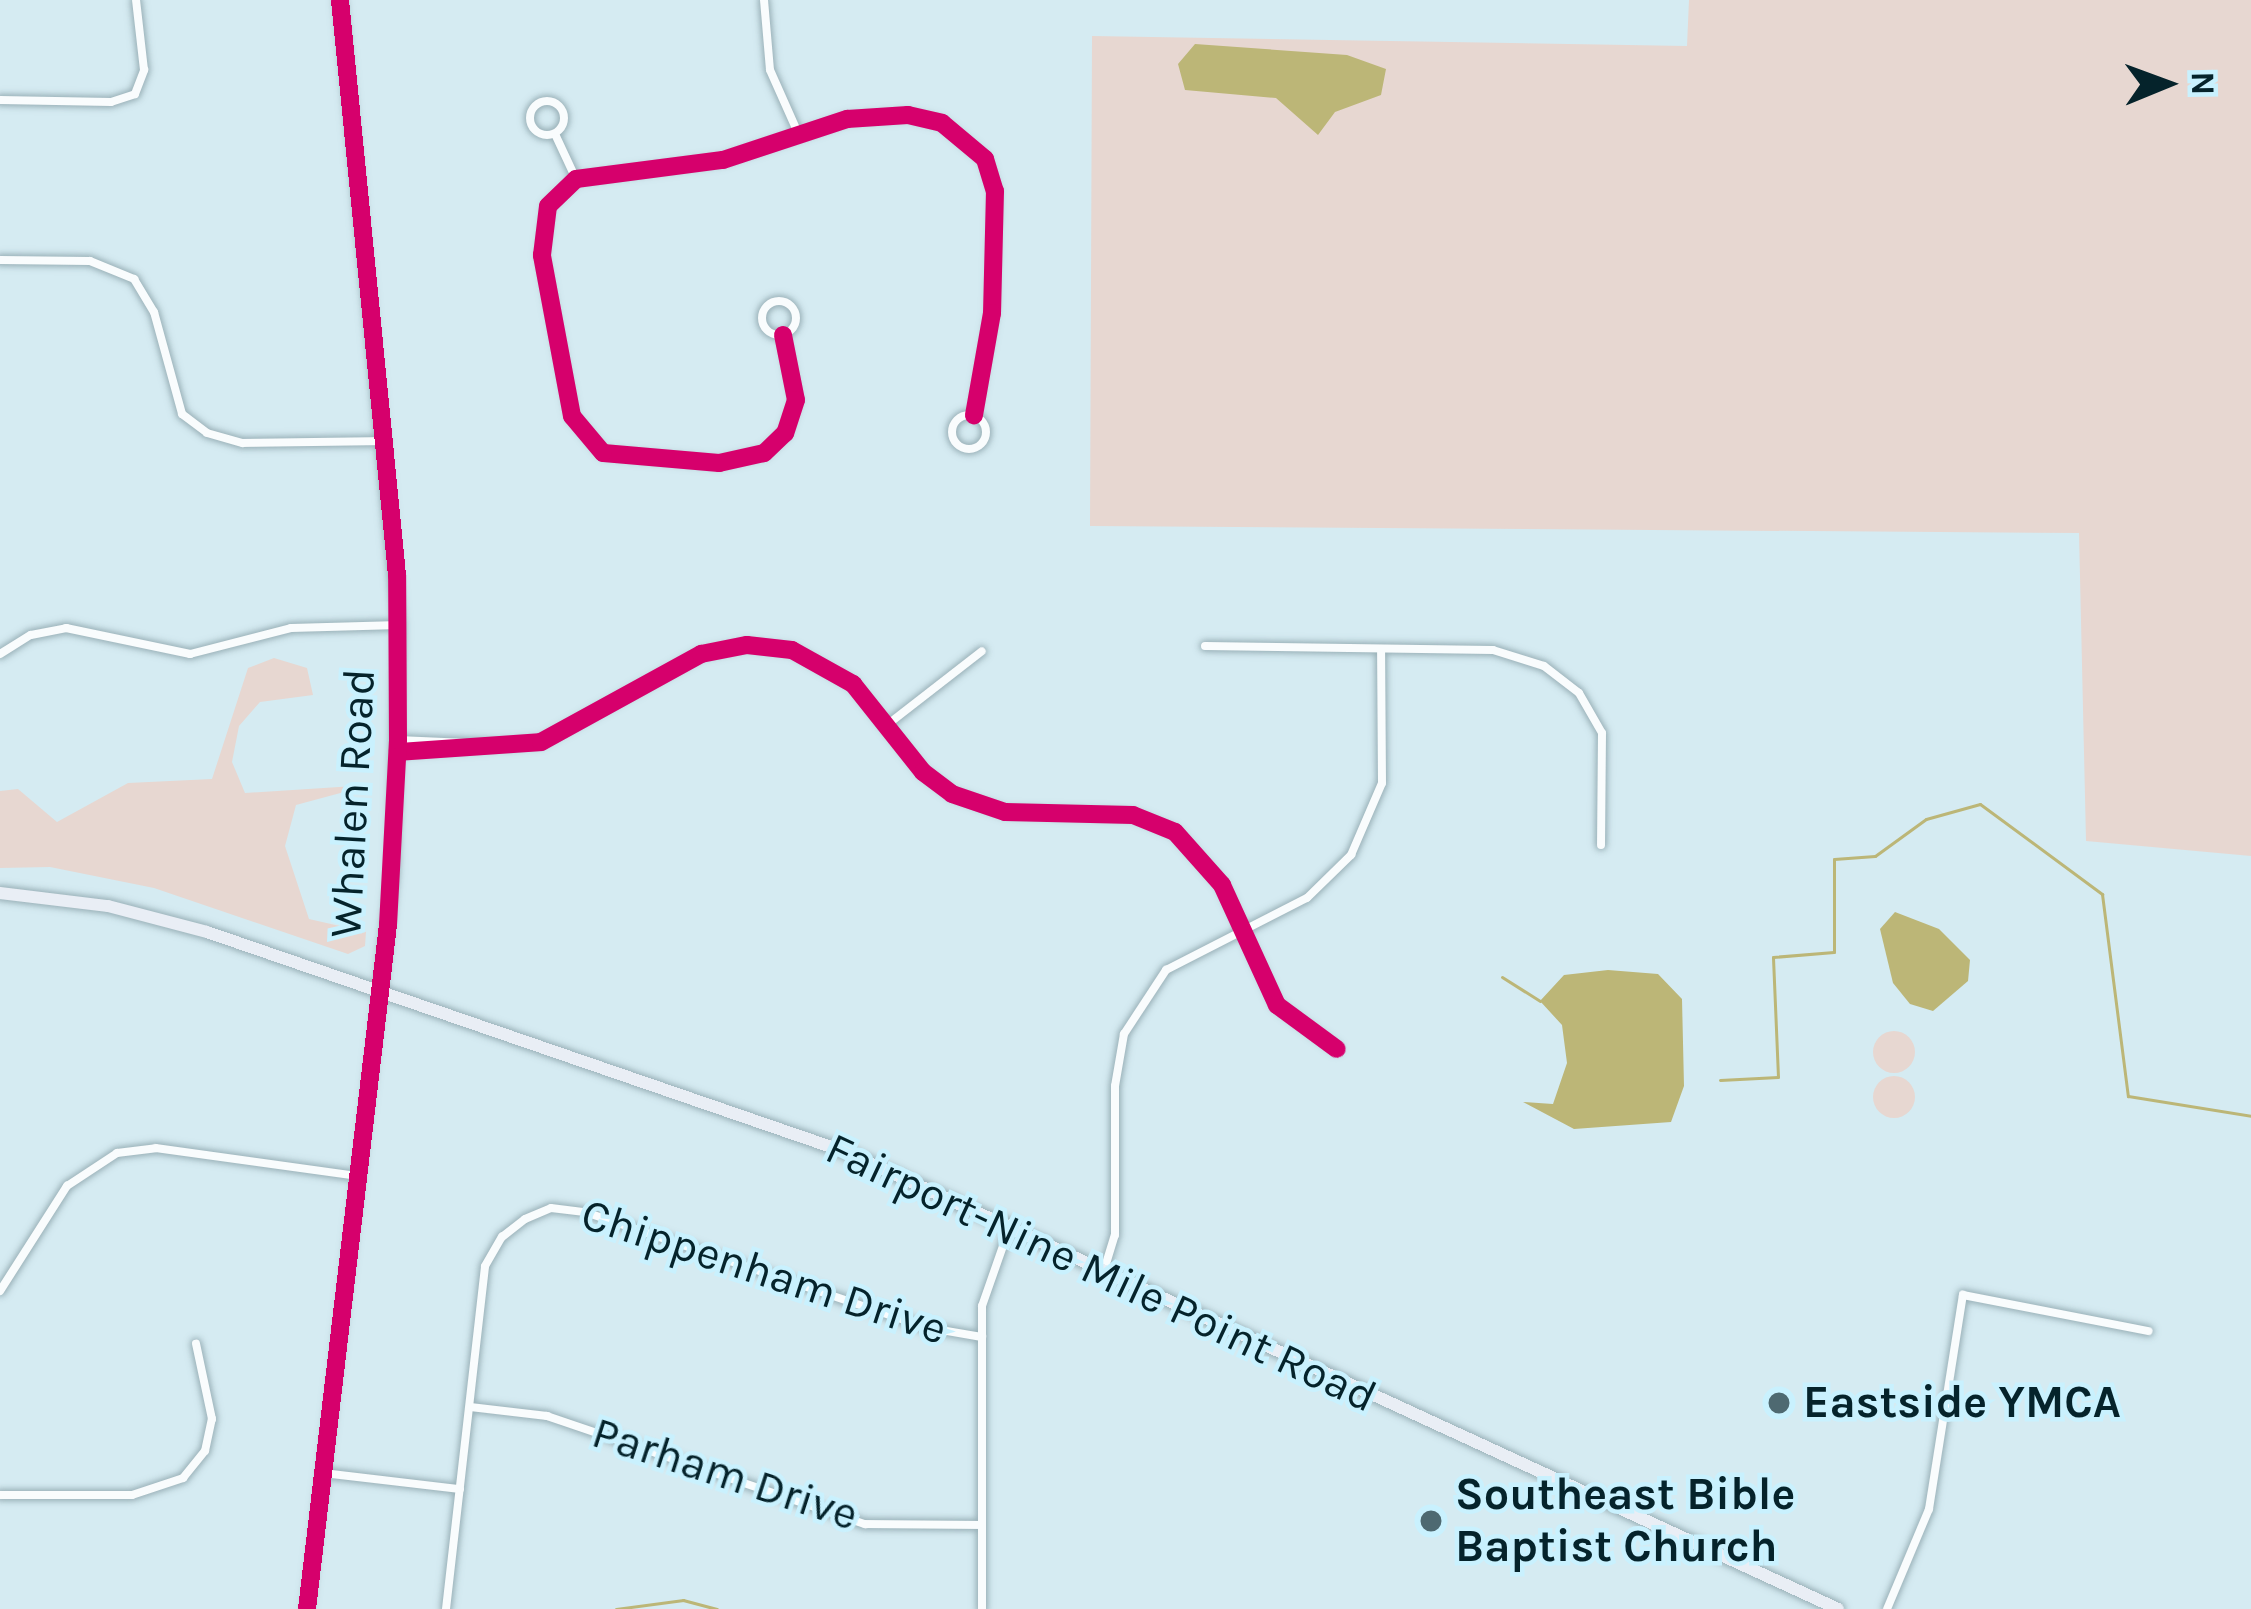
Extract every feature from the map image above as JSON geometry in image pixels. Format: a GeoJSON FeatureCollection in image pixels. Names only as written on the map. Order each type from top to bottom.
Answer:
{"type":"FeatureCollection","features":[{"type":"Feature","properties":{"kind":"main road","name":"Fairport-Nine Mile Point Road"},"geometry":{"type":"LineString","coordinates":[[0,892],[158,917],[759,1120],[1011,1222],[1480,1450],[1838,1609]]}},
{"type":"Feature","properties":{"kind":"street"},"geometry":{"type":"LineString","coordinates":[[0,100],[112,102],[135,94],[144,70],[136,0]]}},
{"type":"Feature","properties":{"kind":"street","name":"Whalen Road"},"geometry":{"type":"LineString","coordinates":[[308,1609],[380,991],[398,746],[399,625],[385,441],[340,0]]}},
{"type":"Feature","properties":{"kind":"street"},"geometry":{"type":"LineString","coordinates":[[764,0],[770,70],[799,135]]}},
{"type":"Feature","properties":{"kind":"street"},"geometry":{"type":"LineString","coordinates":[[555,134],[533,128],[531,111],[540,102],[563,111],[555,134],[576,179]]}},
{"type":"Feature","properties":{"kind":"street"},"geometry":{"type":"LineString","coordinates":[[783,335],[761,320],[773,302],[796,313],[783,335],[796,400],[784,433],[764,453],[735,462],[632,461],[594,446],[572,416],[539,237],[548,206],[576,179],[689,167],[847,119],[908,115],[958,132],[985,159],[997,205],[996,266],[974,415],[985,439],[966,448],[952,428],[974,415]]}},
{"type":"Feature","properties":{"kind":"street"},"geometry":{"type":"LineString","coordinates":[[0,260],[90,261],[134,279],[154,312],[182,414],[208,434],[243,443],[385,441]]}},
{"type":"Feature","properties":{"kind":"street"},"geometry":{"type":"LineString","coordinates":[[0,654],[53,629],[190,654],[291,628],[399,625]]}},
{"type":"Feature","properties":{"kind":"street"},"geometry":{"type":"LineString","coordinates":[[398,746],[526,746],[701,654],[747,645],[816,658],[887,725],[923,772],[968,801],[1005,812],[1133,815],[1175,832],[1210,865],[1289,1021],[1336,1048]]}},
{"type":"Feature","properties":{"kind":"street"},"geometry":{"type":"LineString","coordinates":[[1205,646],[1511,653],[1570,684],[1596,718],[1605,749],[1601,845]]}},
{"type":"Feature","properties":{"kind":"street"},"geometry":{"type":"LineString","coordinates":[[1105,1267],[1115,1235],[1115,1086],[1124,1034],[1166,970],[1307,898],[1365,833],[1382,783],[1381,650]]}},
{"type":"Feature","properties":{"kind":"street"},"geometry":{"type":"LineString","coordinates":[[887,725],[982,651]]}},
{"type":"Feature","properties":{"kind":"street"},"geometry":{"type":"LineString","coordinates":[[0,1291],[67,1186],[117,1153],[156,1148],[358,1175]]}},
{"type":"Feature","properties":{"kind":"street","name":"Chippenham Drive"},"geometry":{"type":"LineString","coordinates":[[446,1609],[485,1266],[513,1226],[551,1208],[607,1219],[924,1327],[982,1337]]}},
{"type":"Feature","properties":{"kind":"street"},"geometry":{"type":"LineString","coordinates":[[982,1609],[985,1284],[1011,1222]]}},
{"type":"Feature","properties":{"kind":"street"},"geometry":{"type":"LineString","coordinates":[[1887,1609],[1929,1509],[1963,1295],[2149,1331]]}},
{"type":"Feature","properties":{"kind":"street"},"geometry":{"type":"LineString","coordinates":[[0,1495],[132,1496],[184,1478],[205,1451],[212,1419],[196,1344]]}},
{"type":"Feature","properties":{"kind":"street","name":"Parham Drive"},"geometry":{"type":"LineString","coordinates":[[470,1407],[547,1416],[865,1524],[981,1525]]}},
{"type":"Feature","properties":{"kind":"street"},"geometry":{"type":"LineString","coordinates":[[322,1473],[460,1489]]}},
{"type":"Feature","properties":{"kind":"shaded area"},"geometry":{"type":"Polygon","coordinates":[[[1689,0],[2251,0],[2251,856],[2086,841],[2079,533],[1090,526],[1092,36],[1687,46],[1689,0]]]}},
{"type":"Feature","properties":{"kind":"shaded area"},"geometry":{"type":"Polygon","coordinates":[[[1195,44],[1347,55],[1386,69],[1381,95],[1335,112],[1318,135],[1276,98],[1185,90],[1178,64],[1195,44]]]}},
{"type":"Feature","properties":{"kind":"shaded area"},"geometry":{"type":"Polygon","coordinates":[[[274,658],[307,668],[313,695],[260,702],[239,726],[232,762],[245,793],[370,785],[296,805],[285,846],[309,919],[366,932],[365,946],[348,954],[154,888],[50,867],[0,868],[0,791],[18,789],[57,822],[128,783],[212,779],[248,668],[274,658]]]}},
{"type":"Feature","properties":{"kind":"shaded area"},"geometry":{"type":"Polygon","coordinates":[[[1895,912],[1939,929],[1970,960],[1968,981],[1933,1011],[1910,1004],[1893,983],[1880,929],[1895,912]]]}},
{"type":"Feature","properties":{"kind":"shaded area"},"geometry":{"type":"Polygon","coordinates":[[[1608,970],[1658,974],[1682,999],[1684,1086],[1671,1122],[1574,1129],[1523,1102],[1553,1104],[1567,1063],[1562,1025],[1540,1001],[1564,975],[1608,970]]]}},
{"type":"Feature","properties":{"kind":"shaded area"},"geometry":{"type":"Polygon","coordinates":[[[1894,1031],[1909,1037],[1915,1052],[1909,1067],[1894,1073],[1879,1067],[1873,1052],[1879,1037],[1894,1031]]]}},
{"type":"Feature","properties":{"kind":"shaded area"},"geometry":{"type":"Polygon","coordinates":[[[1894,1076],[1909,1082],[1915,1097],[1909,1112],[1894,1118],[1879,1112],[1873,1097],[1879,1082],[1894,1076]]]}},
{"type":"Feature","properties":{"kind":"waterway"},"geometry":{"type":"LineString","coordinates":[[1720,1080],[1778,1077],[1773,957],[1834,952],[1834,859],[1875,856],[1926,819],[1980,804],[2102,894],[2128,1096],[2251,1116]]}},
{"type":"Feature","properties":{"kind":"waterway"},"geometry":{"type":"LineString","coordinates":[[1502,977],[1540,1001]]}},
{"type":"Feature","properties":{"kind":"waterway"},"geometry":{"type":"LineString","coordinates":[[616,1609],[683,1600],[717,1609]]}},
{"type":"Feature","properties":{"kind":"cycle path"},"geometry":{"type":"LineString","coordinates":[[307,1609],[388,925],[398,740],[397,575],[340,0]]}},
{"type":"Feature","properties":{"kind":"cycle path"},"geometry":{"type":"LineString","coordinates":[[783,335],[796,400],[785,433],[764,453],[719,463],[603,453],[572,416],[542,255],[548,206],[576,179],[723,160],[847,119],[908,115],[942,123],[985,159],[995,191],[992,313],[974,415]]}},
{"type":"Feature","properties":{"kind":"cycle path"},"geometry":{"type":"LineString","coordinates":[[398,752],[541,742],[701,654],[747,645],[792,650],[853,684],[923,772],[952,794],[1005,812],[1133,815],[1175,832],[1222,885],[1277,1005],[1337,1049]]}},
{"type":"Feature","properties":{"kind":"place","name":"Eastside YMCA"},"geometry":{"type":"Point","coordinates":[1779,1403]}},
{"type":"Feature","properties":{"kind":"place","name":"Southeast Bible Baptist Church"},"geometry":{"type":"Point","coordinates":[1431,1521]}}]}
